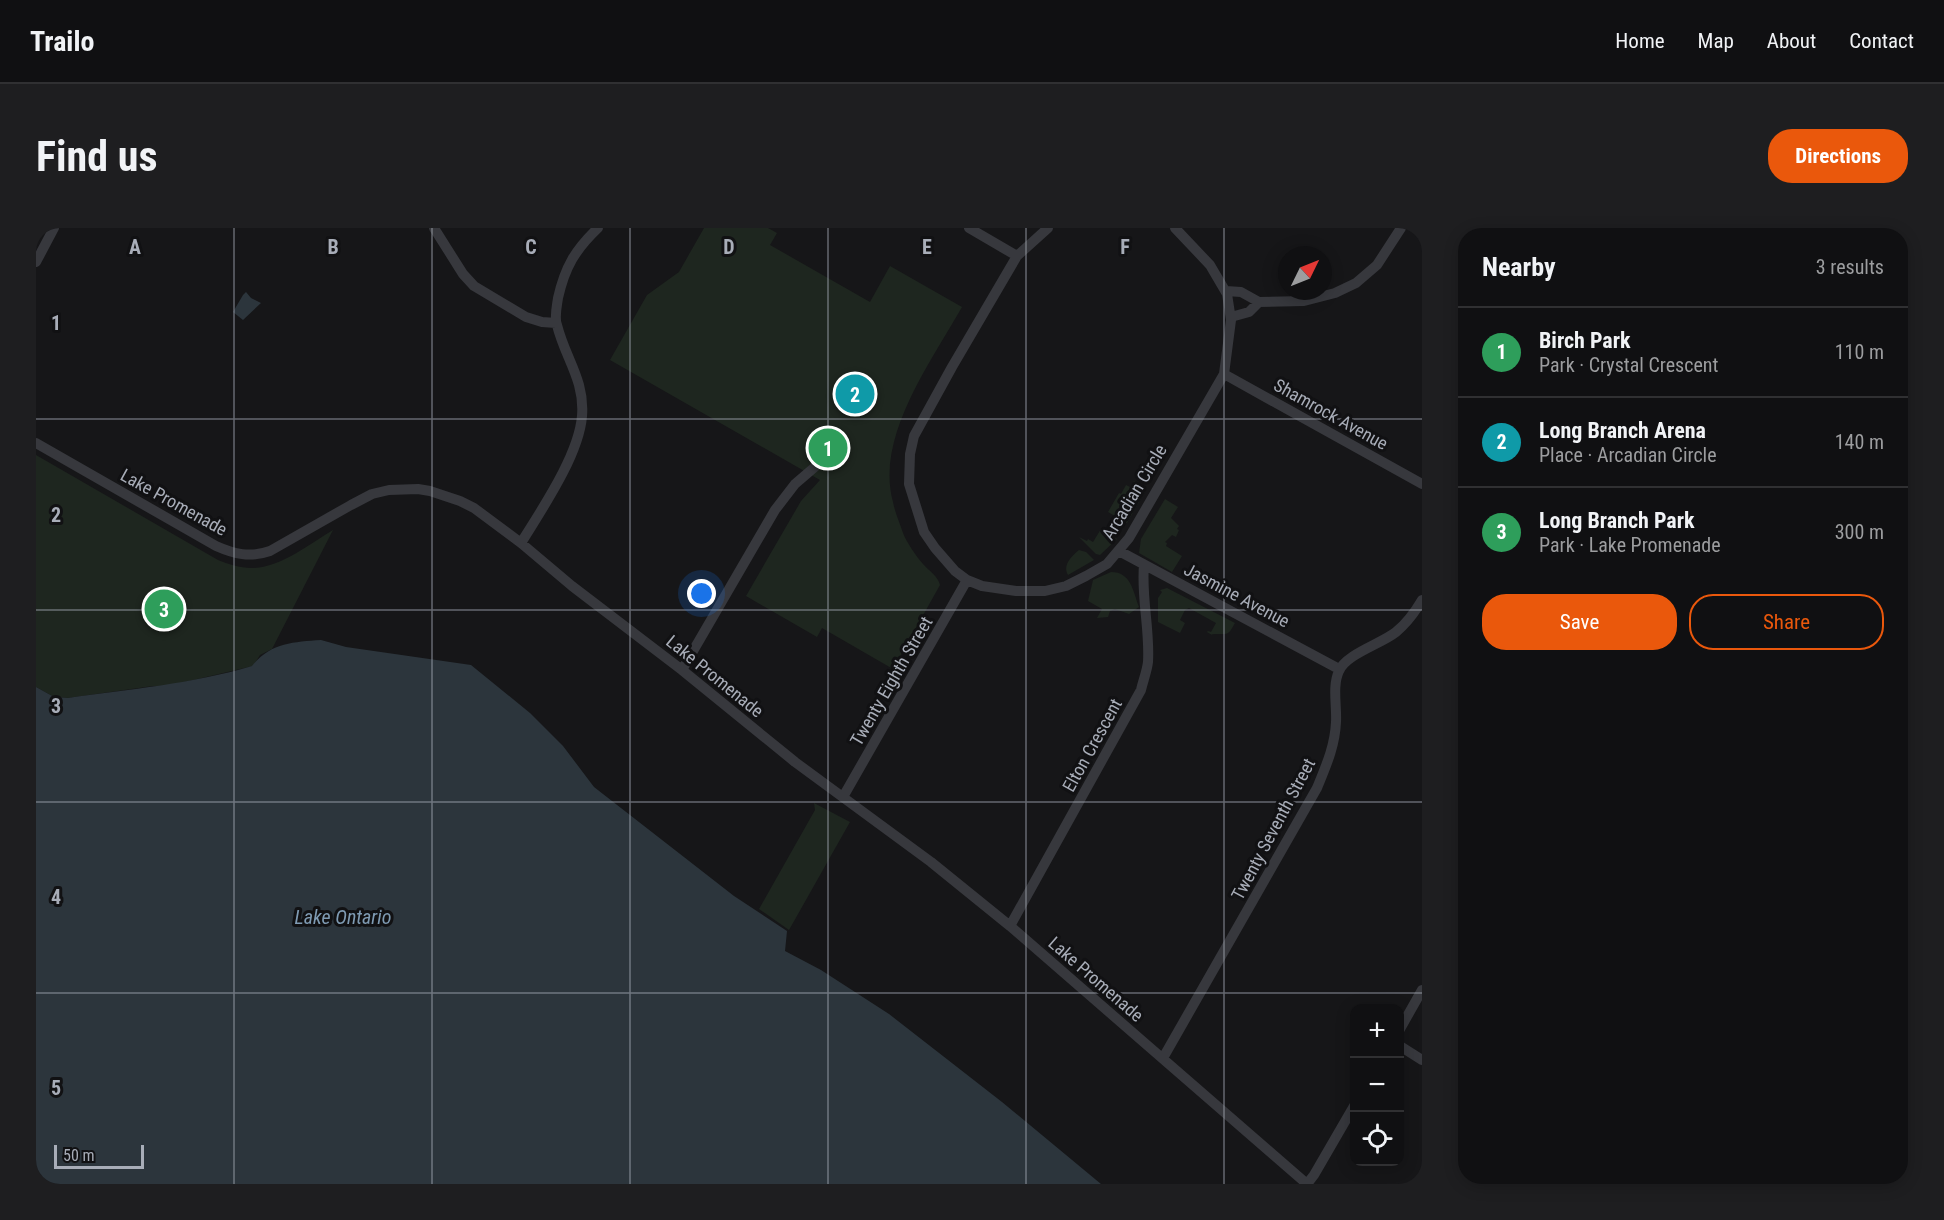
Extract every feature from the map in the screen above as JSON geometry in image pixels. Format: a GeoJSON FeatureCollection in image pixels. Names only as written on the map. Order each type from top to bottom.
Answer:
{"type":"FeatureCollection","features":[{"type":"Feature","properties":{"kind":"street"},"geometry":{"type":"LineString","coordinates":[[36,262],[54,228]]}},
{"type":"Feature","properties":{"kind":"street"},"geometry":{"type":"LineString","coordinates":[[435,228],[463,274],[474,286],[526,317],[556,323]]}},
{"type":"Feature","properties":{"kind":"street"},"geometry":{"type":"LineString","coordinates":[[521,543],[570,459],[581,426],[582,403],[579,381],[556,323],[559,296],[569,263],[598,228]]}},
{"type":"Feature","properties":{"kind":"street"},"geometry":{"type":"LineString","coordinates":[[969,228],[1017,256]]}},
{"type":"Feature","properties":{"kind":"street","name":"Arcadian Circle"},"geometry":{"type":"LineString","coordinates":[[1048,228],[1017,256],[914,436],[910,454],[909,484],[924,532],[935,548],[955,571],[967,580],[982,586],[1016,591],[1045,591],[1066,586],[1107,564],[1129,538],[1224,374],[1231,317],[1226,291],[1210,265],[1175,228]]}},
{"type":"Feature","properties":{"kind":"street"},"geometry":{"type":"LineString","coordinates":[[1226,291],[1247,294],[1259,303],[1304,301],[1335,293],[1356,283],[1377,265],[1401,228]]}},
{"type":"Feature","properties":{"kind":"street"},"geometry":{"type":"LineString","coordinates":[[1231,317],[1249,312],[1259,303]]}},
{"type":"Feature","properties":{"kind":"street","name":"Shamrock Avenue"},"geometry":{"type":"LineString","coordinates":[[1224,374],[1422,484]]}},
{"type":"Feature","properties":{"kind":"street","name":"Lake Promenade"},"geometry":{"type":"LineString","coordinates":[[36,444],[216,546],[240,555],[255,555],[270,551],[365,498],[381,492],[398,489],[430,491],[474,508],[787,755],[931,862],[1010,926],[1307,1184]]}},
{"type":"Feature","properties":{"kind":"street"},"geometry":{"type":"LineString","coordinates":[[682,670],[775,510],[795,483],[823,460]]}},
{"type":"Feature","properties":{"kind":"street","name":"Jasmine Avenue"},"geometry":{"type":"LineString","coordinates":[[1119,551],[1339,669]]}},
{"type":"Feature","properties":{"kind":"street","name":"Elton Crescent"},"geometry":{"type":"LineString","coordinates":[[1010,926],[1141,690],[1148,663],[1144,565]]}},
{"type":"Feature","properties":{"kind":"street","name":"Twenty Eighth Street"},"geometry":{"type":"LineString","coordinates":[[843,797],[967,580]]}},
{"type":"Feature","properties":{"kind":"street"},"geometry":{"type":"LineString","coordinates":[[1339,669],[1353,656],[1395,633],[1422,600]]}},
{"type":"Feature","properties":{"kind":"street","name":"Twenty Seventh Street"},"geometry":{"type":"LineString","coordinates":[[1163,1058],[1317,788],[1331,756],[1335,740],[1336,681],[1339,669]]}},
{"type":"Feature","properties":{"kind":"street"},"geometry":{"type":"LineString","coordinates":[[1404,1022],[1422,990]]}},
{"type":"Feature","properties":{"kind":"street"},"geometry":{"type":"LineString","coordinates":[[1404,1049],[1422,1060]]}},
{"type":"Feature","properties":{"kind":"street"},"geometry":{"type":"LineString","coordinates":[[1307,1184],[1351,1112]]}},
{"type":"Feature","properties":{"kind":"shaded area"},"geometry":{"type":"Polygon","coordinates":[[[704,228],[768,228],[777,233],[770,245],[870,302],[890,266],[962,307],[909,401],[892,452],[890,477],[894,506],[903,533],[915,553],[940,585],[893,669],[822,628],[817,637],[746,596],[801,501],[820,480],[610,360],[647,295],[679,272],[704,228]]]}},
{"type":"Feature","properties":{"kind":"shaded area"},"geometry":{"type":"Polygon","coordinates":[[[36,455],[218,560],[234,566],[262,567],[284,560],[333,530],[272,649],[260,655],[253,666],[168,686],[68,698],[54,697],[36,687],[36,455]]]}},
{"type":"Feature","properties":{"kind":"shaded area"},"geometry":{"type":"Polygon","coordinates":[[[1134,481],[1147,488],[1127,523],[1108,512],[1119,493],[1121,494],[1126,485],[1130,487],[1134,481]]]}},
{"type":"Feature","properties":{"kind":"shaded area"},"geometry":{"type":"Polygon","coordinates":[[[1165,499],[1178,507],[1171,518],[1179,526],[1177,529],[1179,530],[1176,537],[1172,535],[1165,542],[1166,546],[1182,556],[1172,572],[1139,553],[1141,539],[1165,499]]]}},
{"type":"Feature","properties":{"kind":"shaded area"},"geometry":{"type":"Polygon","coordinates":[[[1101,529],[1117,539],[1100,555],[1096,554],[1079,537],[1093,542],[1101,529]]]}},
{"type":"Feature","properties":{"kind":"shaded area"},"geometry":{"type":"Polygon","coordinates":[[[1079,550],[1086,552],[1094,560],[1068,575],[1067,564],[1079,550]]]}},
{"type":"Feature","properties":{"kind":"shaded area"},"geometry":{"type":"Polygon","coordinates":[[[1111,572],[1123,575],[1127,579],[1139,607],[1129,614],[1115,609],[1110,611],[1108,617],[1097,618],[1102,609],[1088,601],[1093,580],[1111,572]]]}},
{"type":"Feature","properties":{"kind":"shaded area"},"geometry":{"type":"Polygon","coordinates":[[[1167,588],[1235,623],[1231,630],[1224,634],[1207,632],[1211,632],[1216,623],[1189,608],[1185,610],[1180,620],[1185,623],[1180,633],[1158,622],[1158,598],[1162,592],[1160,590],[1167,588]]]}},
{"type":"Feature","properties":{"kind":"shaded area"},"geometry":{"type":"Polygon","coordinates":[[[814,803],[850,822],[789,930],[759,909],[815,810],[814,803]]]}},
{"type":"Feature","properties":{"kind":"water"},"geometry":{"type":"Polygon","coordinates":[[[246,292],[251,298],[261,303],[243,320],[233,312],[246,292]]]}},
{"type":"Feature","properties":{"kind":"water","name":"Lake Ontario"},"geometry":{"type":"Polygon","coordinates":[[[321,640],[346,647],[471,665],[530,713],[563,746],[594,787],[734,896],[787,931],[785,951],[821,970],[889,1014],[1002,1102],[1101,1184],[36,1184],[36,687],[54,697],[68,698],[184,682],[252,666],[266,653],[283,645],[321,640]]]}},
{"type":"Feature","properties":{"kind":"place","name":"Long Branch Arena"},"geometry":{"type":"Point","coordinates":[855,394]}},
{"type":"Feature","properties":{"kind":"place","name":"Birch Park"},"geometry":{"type":"Point","coordinates":[828,448]}},
{"type":"Feature","properties":{"kind":"place","name":"Long Branch Park"},"geometry":{"type":"Point","coordinates":[164,609]}}]}
